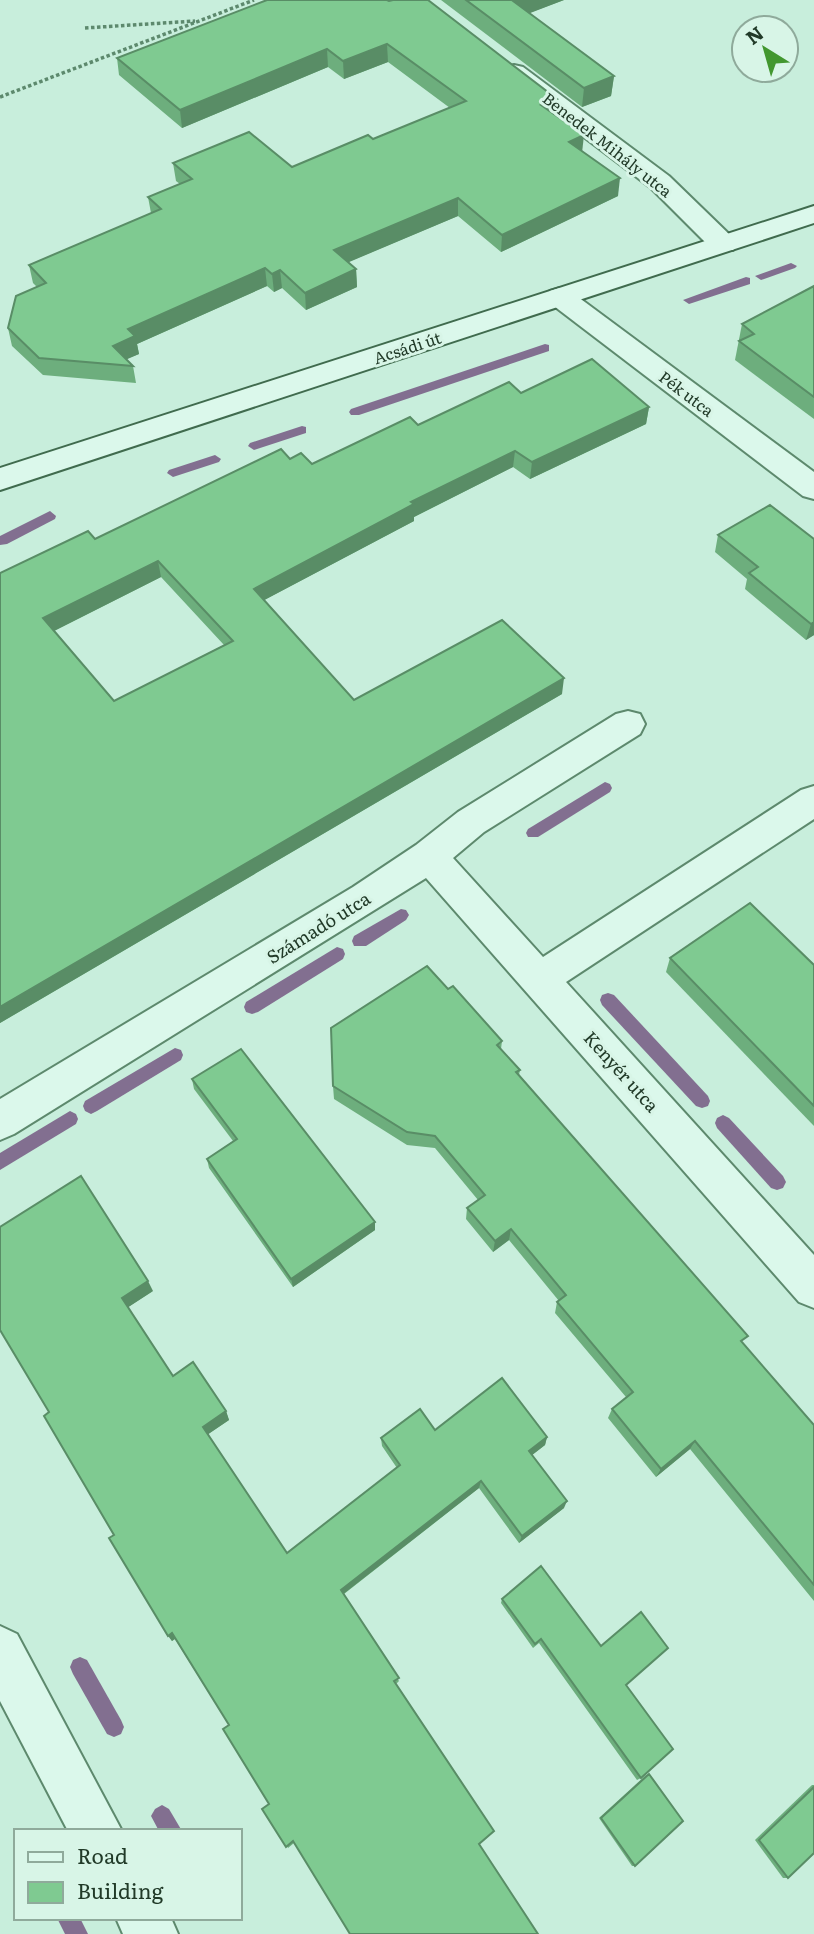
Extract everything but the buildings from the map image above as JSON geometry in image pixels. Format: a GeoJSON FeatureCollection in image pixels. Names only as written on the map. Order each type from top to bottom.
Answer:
{"type":"FeatureCollection","features":[{"type":"Feature","properties":{"kind":"street","name":"Benedek Mihály utca"},"geometry":{"type":"LineString","coordinates":[[490,54],[660,183],[723,244]]}},
{"type":"Feature","properties":{"kind":"street","name":"Acsádi út"},"geometry":{"type":"LineString","coordinates":[[0,479],[814,214]]}},
{"type":"Feature","properties":{"kind":"street","name":"Pék utca"},"geometry":{"type":"LineString","coordinates":[[560,298],[814,488]]}},
{"type":"Feature","properties":{"kind":"street","name":"Számadó utca"},"geometry":{"type":"LineString","coordinates":[[0,1121],[366,898],[429,856],[471,822],[628,723]]}},
{"type":"Feature","properties":{"kind":"street"},"geometry":{"type":"LineString","coordinates":[[540,979],[814,800]]}},
{"type":"Feature","properties":{"kind":"street","name":"Kenyér utca"},"geometry":{"type":"LineString","coordinates":[[429,856],[814,1287]]}},
{"type":"Feature","properties":{"kind":"street"},"geometry":{"type":"LineString","coordinates":[[0,1651],[95,1829]]}},
{"type":"Feature","properties":{"kind":"path"},"geometry":{"type":"LineString","coordinates":[[0,97],[254,0]]}},
{"type":"Feature","properties":{"kind":"path"},"geometry":{"type":"LineString","coordinates":[[85,28],[200,20]]}},
{"type":"Feature","properties":{"kind":"waterway"},"geometry":{"type":"LineString","coordinates":[[761,276],[791,266]]}},
{"type":"Feature","properties":{"kind":"waterway"},"geometry":{"type":"LineString","coordinates":[[689,300],[746,281]]}},
{"type":"Feature","properties":{"kind":"waterway"},"geometry":{"type":"LineString","coordinates":[[355,412],[545,348]]}},
{"type":"Feature","properties":{"kind":"waterway"},"geometry":{"type":"LineString","coordinates":[[254,446],[302,430]]}},
{"type":"Feature","properties":{"kind":"waterway"},"geometry":{"type":"LineString","coordinates":[[173,473],[215,459]]}},
{"type":"Feature","properties":{"kind":"waterway"},"geometry":{"type":"LineString","coordinates":[[2,541],[50,516]]}},
{"type":"Feature","properties":{"kind":"waterway"},"geometry":{"type":"LineString","coordinates":[[533,833],[605,788]]}},
{"type":"Feature","properties":{"kind":"waterway"},"geometry":{"type":"LineString","coordinates":[[360,941],[401,915]]}},
{"type":"Feature","properties":{"kind":"waterway"},"geometry":{"type":"LineString","coordinates":[[252,1007],[337,954]]}},
{"type":"Feature","properties":{"kind":"waterway"},"geometry":{"type":"LineString","coordinates":[[608,1000],[702,1101]]}},
{"type":"Feature","properties":{"kind":"waterway"},"geometry":{"type":"LineString","coordinates":[[91,1106],[175,1055]]}},
{"type":"Feature","properties":{"kind":"waterway"},"geometry":{"type":"LineString","coordinates":[[0,1162],[70,1119]]}},
{"type":"Feature","properties":{"kind":"waterway"},"geometry":{"type":"LineString","coordinates":[[723,1123],[777,1182]]}},
{"type":"Feature","properties":{"kind":"waterway"},"geometry":{"type":"LineString","coordinates":[[80,1667],[114,1727]]}},
{"type":"Feature","properties":{"kind":"waterway"},"geometry":{"type":"LineString","coordinates":[[162,1816],[170,1829]]}},
{"type":"Feature","properties":{"kind":"waterway"},"geometry":{"type":"LineString","coordinates":[[69,1920],[77,1934]]}}]}
